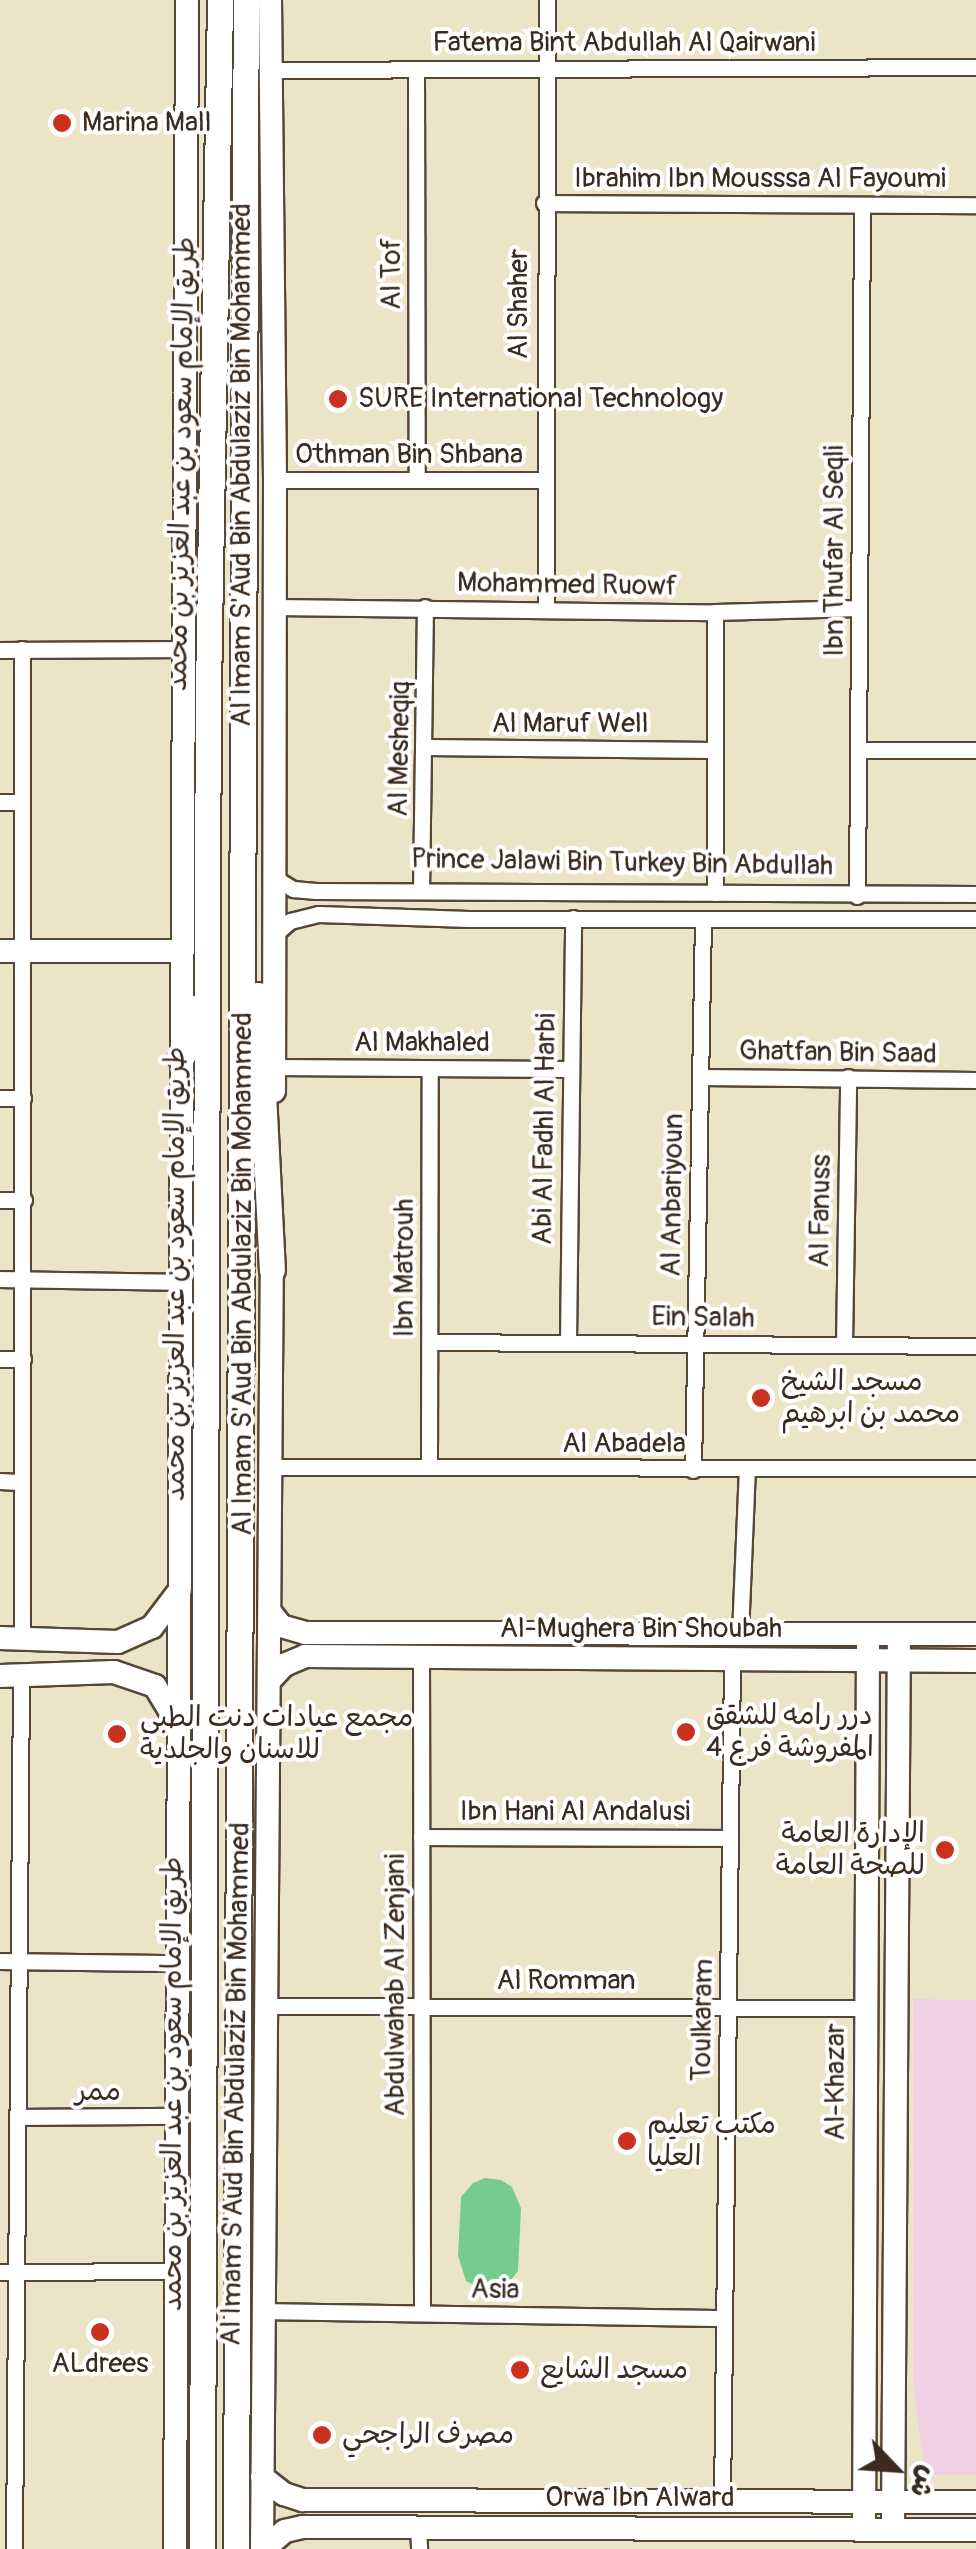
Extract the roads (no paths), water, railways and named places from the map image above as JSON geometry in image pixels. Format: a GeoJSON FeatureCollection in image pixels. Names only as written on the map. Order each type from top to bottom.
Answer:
{"type":"FeatureCollection","features":[{"type":"Feature","properties":{"kind":"main road","name":"طريق الإمام سعود بن عبد العزيز بن محمد"},"geometry":{"type":"LineString","coordinates":[[202,2549],[207,845],[220,0]]}},
{"type":"Feature","properties":{"kind":"main road"},"geometry":{"type":"LineString","coordinates":[[236,2549],[246,0]]}},
{"type":"Feature","properties":{"kind":"main road"},"geometry":{"type":"LineString","coordinates":[[246,742],[272,1270]]}},
{"type":"Feature","properties":{"kind":"main road"},"geometry":{"type":"LineString","coordinates":[[181,1058],[191,1038],[197,875],[207,845]]}},
{"type":"Feature","properties":{"kind":"street"},"geometry":{"type":"LineString","coordinates":[[174,2549],[188,0]]}},
{"type":"Feature","properties":{"kind":"street","name":"Al Imam S'Aud Bin Abdulaziz Bin Mohammed"},"geometry":{"type":"LineString","coordinates":[[263,2549],[275,934],[272,876],[276,480],[270,0]]}},
{"type":"Feature","properties":{"kind":"street","name":"Al Shaher"},"geometry":{"type":"LineString","coordinates":[[546,607],[543,480],[547,0]]}},
{"type":"Feature","properties":{"kind":"street","name":"Fatema Bint Abdullah Al Qairwani"},"geometry":{"type":"LineString","coordinates":[[272,70],[976,67]]}},
{"type":"Feature","properties":{"kind":"street","name":"Al Tof"},"geometry":{"type":"LineString","coordinates":[[416,69],[417,478]]}},
{"type":"Feature","properties":{"kind":"street","name":"Ibrahim Ibn Mousssa Al Fayoumi"},"geometry":{"type":"LineString","coordinates":[[544,203],[976,205]]}},
{"type":"Feature","properties":{"kind":"street","name":"Ibn Thufar Al Seqli"},"geometry":{"type":"LineString","coordinates":[[857,896],[862,207]]}},
{"type":"Feature","properties":{"kind":"street","name":"Othman Bin Shbana"},"geometry":{"type":"LineString","coordinates":[[276,480],[543,480]]}},
{"type":"Feature","properties":{"kind":"street","name":"Mohammed Ruowf"},"geometry":{"type":"LineString","coordinates":[[275,607],[546,607],[714,612],[859,608]]}},
{"type":"Feature","properties":{"kind":"street","name":"Al Mesheqiq"},"geometry":{"type":"LineString","coordinates":[[422,890],[426,608]]}},
{"type":"Feature","properties":{"kind":"street"},"geometry":{"type":"LineString","coordinates":[[714,612],[714,893]]}},
{"type":"Feature","properties":{"kind":"street"},"geometry":{"type":"LineString","coordinates":[[0,650],[185,649]]}},
{"type":"Feature","properties":{"kind":"street"},"geometry":{"type":"LineString","coordinates":[[22,650],[21,802],[11,951],[22,1098],[22,1482],[11,1638],[128,1645],[133,1656],[127,1666],[114,1672]]}},
{"type":"Feature","properties":{"kind":"street","name":"Al Maruf Well"},"geometry":{"type":"LineString","coordinates":[[426,748],[713,750]]}},
{"type":"Feature","properties":{"kind":"street"},"geometry":{"type":"LineString","coordinates":[[859,750],[976,750]]}},
{"type":"Feature","properties":{"kind":"street"},"geometry":{"type":"LineString","coordinates":[[0,802],[21,802]]}},
{"type":"Feature","properties":{"kind":"street","name":"Prince Jalawi Bin Turkey Bin Abdullah"},"geometry":{"type":"LineString","coordinates":[[272,876],[292,888],[316,891],[976,894]]}},
{"type":"Feature","properties":{"kind":"street"},"geometry":{"type":"LineString","coordinates":[[316,891],[303,899],[302,908],[318,914]]}},
{"type":"Feature","properties":{"kind":"street"},"geometry":{"type":"LineString","coordinates":[[796,918],[798,895]]}},
{"type":"Feature","properties":{"kind":"street"},"geometry":{"type":"LineString","coordinates":[[817,917],[818,896]]}},
{"type":"Feature","properties":{"kind":"street","name":"Prince Jalawi Bin Turkey Bin Abdullah"},"geometry":{"type":"LineString","coordinates":[[275,934],[290,920],[318,914],[703,920],[976,919]]}},
{"type":"Feature","properties":{"kind":"street","name":"Abi Al Fadhl Al Harbi"},"geometry":{"type":"LineString","coordinates":[[568,1341],[573,918]]}},
{"type":"Feature","properties":{"kind":"street","name":"Al Anbariyoun"},"geometry":{"type":"LineString","coordinates":[[693,1470],[703,920]]}},
{"type":"Feature","properties":{"kind":"street"},"geometry":{"type":"LineString","coordinates":[[11,951],[181,951]]}},
{"type":"Feature","properties":{"kind":"street","name":"Al Makhaled"},"geometry":{"type":"LineString","coordinates":[[274,1067],[570,1069]]}},
{"type":"Feature","properties":{"kind":"street","name":"Ibn Matrouh"},"geometry":{"type":"LineString","coordinates":[[429,1467],[430,1069]]}},
{"type":"Feature","properties":{"kind":"street","name":"Ghatfan Bin Saad"},"geometry":{"type":"LineString","coordinates":[[700,1076],[976,1080]]}},
{"type":"Feature","properties":{"kind":"street","name":"Al Fanuss"},"geometry":{"type":"LineString","coordinates":[[844,1345],[848,1077]]}},
{"type":"Feature","properties":{"kind":"street"},"geometry":{"type":"LineString","coordinates":[[0,1098],[22,1098]]}},
{"type":"Feature","properties":{"kind":"street"},"geometry":{"type":"LineString","coordinates":[[0,1200],[24,1200]]}},
{"type":"Feature","properties":{"kind":"street"},"geometry":{"type":"LineString","coordinates":[[0,1279],[182,1282]]}},
{"type":"Feature","properties":{"kind":"street","name":"Ein Salah"},"geometry":{"type":"LineString","coordinates":[[430,1342],[976,1346]]}},
{"type":"Feature","properties":{"kind":"street"},"geometry":{"type":"LineString","coordinates":[[0,1359],[23,1359]]}},
{"type":"Feature","properties":{"kind":"street"},"geometry":{"type":"LineString","coordinates":[[976,1450],[976,1468]]}},
{"type":"Feature","properties":{"kind":"street","name":"Al Abadela"},"geometry":{"type":"LineString","coordinates":[[272,1467],[976,1468]]}},
{"type":"Feature","properties":{"kind":"street"},"geometry":{"type":"LineString","coordinates":[[740,1634],[747,1468]]}},
{"type":"Feature","properties":{"kind":"street"},"geometry":{"type":"LineString","coordinates":[[0,1482],[22,1482]]}},
{"type":"Feature","properties":{"kind":"street"},"geometry":{"type":"LineString","coordinates":[[118,1642],[152,1627],[181,1587]]}},
{"type":"Feature","properties":{"kind":"street"},"geometry":{"type":"LineString","coordinates":[[271,1613],[305,1645],[740,1634],[976,1634]]}},
{"type":"Feature","properties":{"kind":"street","name":"Al-Khazar"},"geometry":{"type":"LineString","coordinates":[[864,2530],[868,1634]]}},
{"type":"Feature","properties":{"kind":"street"},"geometry":{"type":"LineString","coordinates":[[893,2530],[898,1634]]}},
{"type":"Feature","properties":{"kind":"street"},"geometry":{"type":"LineString","coordinates":[[270,1680],[305,1645]]}},
{"type":"Feature","properties":{"kind":"street","name":"Al-Mughera Bin Shoubah"},"geometry":{"type":"LineString","coordinates":[[305,1645],[420,1657],[976,1661]]}},
{"type":"Feature","properties":{"kind":"street","name":"Abdulwahab Al Zenjani"},"geometry":{"type":"LineString","coordinates":[[420,1657],[422,2314]]}},
{"type":"Feature","properties":{"kind":"street","name":"Toulkaram"},"geometry":{"type":"LineString","coordinates":[[722,2501],[732,1659]]}},
{"type":"Feature","properties":{"kind":"street"},"geometry":{"type":"LineString","coordinates":[[14,2549],[9,2347],[18,2272],[20,1837],[10,1676],[114,1672],[155,1686],[179,1727]]}},
{"type":"Feature","properties":{"kind":"street"},"geometry":{"type":"LineString","coordinates":[[0,1836],[20,1837]]}},
{"type":"Feature","properties":{"kind":"street","name":"Ibn Hani Al Andalusi"},"geometry":{"type":"LineString","coordinates":[[421,1836],[730,1838]]}},
{"type":"Feature","properties":{"kind":"street"},"geometry":{"type":"LineString","coordinates":[[0,1961],[176,1963]]}},
{"type":"Feature","properties":{"kind":"street","name":"Al Romman"},"geometry":{"type":"LineString","coordinates":[[266,2006],[866,2008]]}},
{"type":"Feature","properties":{"kind":"street"},"geometry":{"type":"LineString","coordinates":[[0,2079],[20,2079]]}},
{"type":"Feature","properties":{"kind":"street","name":"ممر"},"geometry":{"type":"LineString","coordinates":[[20,2117],[176,2116]]}},
{"type":"Feature","properties":{"kind":"street"},"geometry":{"type":"LineString","coordinates":[[0,2198],[19,2198]]}},
{"type":"Feature","properties":{"kind":"street"},"geometry":{"type":"LineString","coordinates":[[0,2272],[176,2271]]}},
{"type":"Feature","properties":{"kind":"street","name":"Asia"},"geometry":{"type":"LineString","coordinates":[[266,2311],[724,2318]]}},
{"type":"Feature","properties":{"kind":"street"},"geometry":{"type":"LineString","coordinates":[[262,2477],[284,2494],[303,2500],[297,2513],[303,2526],[285,2531],[263,2549]]}},
{"type":"Feature","properties":{"kind":"street","name":"Orwa Ibn Alward"},"geometry":{"type":"LineString","coordinates":[[303,2500],[976,2502]]}},
{"type":"Feature","properties":{"kind":"street","name":"Orwa Ibn Alward"},"geometry":{"type":"LineString","coordinates":[[303,2526],[418,2538],[976,2530]]}},
{"type":"Feature","properties":{"kind":"place","name":"Marina Mall"},"geometry":{"type":"Point","coordinates":[62,123]}},
{"type":"Feature","properties":{"kind":"place","name":"SURE International Technology"},"geometry":{"type":"Point","coordinates":[338,399]}},
{"type":"Feature","properties":{"kind":"place","name":"مسجد الشيخ محمد بن ابرهيم"},"geometry":{"type":"Point","coordinates":[761,1398]}},
{"type":"Feature","properties":{"kind":"place","name":"درر رامه للشقق المفروشة فرع 4"},"geometry":{"type":"Point","coordinates":[686,1732]}},
{"type":"Feature","properties":{"kind":"place","name":"مجمع عيادات دنت الطبي للاسنان والجلدية"},"geometry":{"type":"Point","coordinates":[117,1734]}},
{"type":"Feature","properties":{"kind":"place","name":"الإدارة العامة للصحة العامة"},"geometry":{"type":"Point","coordinates":[945,1850]}},
{"type":"Feature","properties":{"kind":"place","name":"مكتب تعليم العليا"},"geometry":{"type":"Point","coordinates":[627,2141]}},
{"type":"Feature","properties":{"kind":"place","name":"ALdrees"},"geometry":{"type":"Point","coordinates":[100,2332]}},
{"type":"Feature","properties":{"kind":"place","name":"مسجد الشايع"},"geometry":{"type":"Point","coordinates":[520,2370]}},
{"type":"Feature","properties":{"kind":"place","name":"مصرف الراجحي"},"geometry":{"type":"Point","coordinates":[322,2435]}}]}
